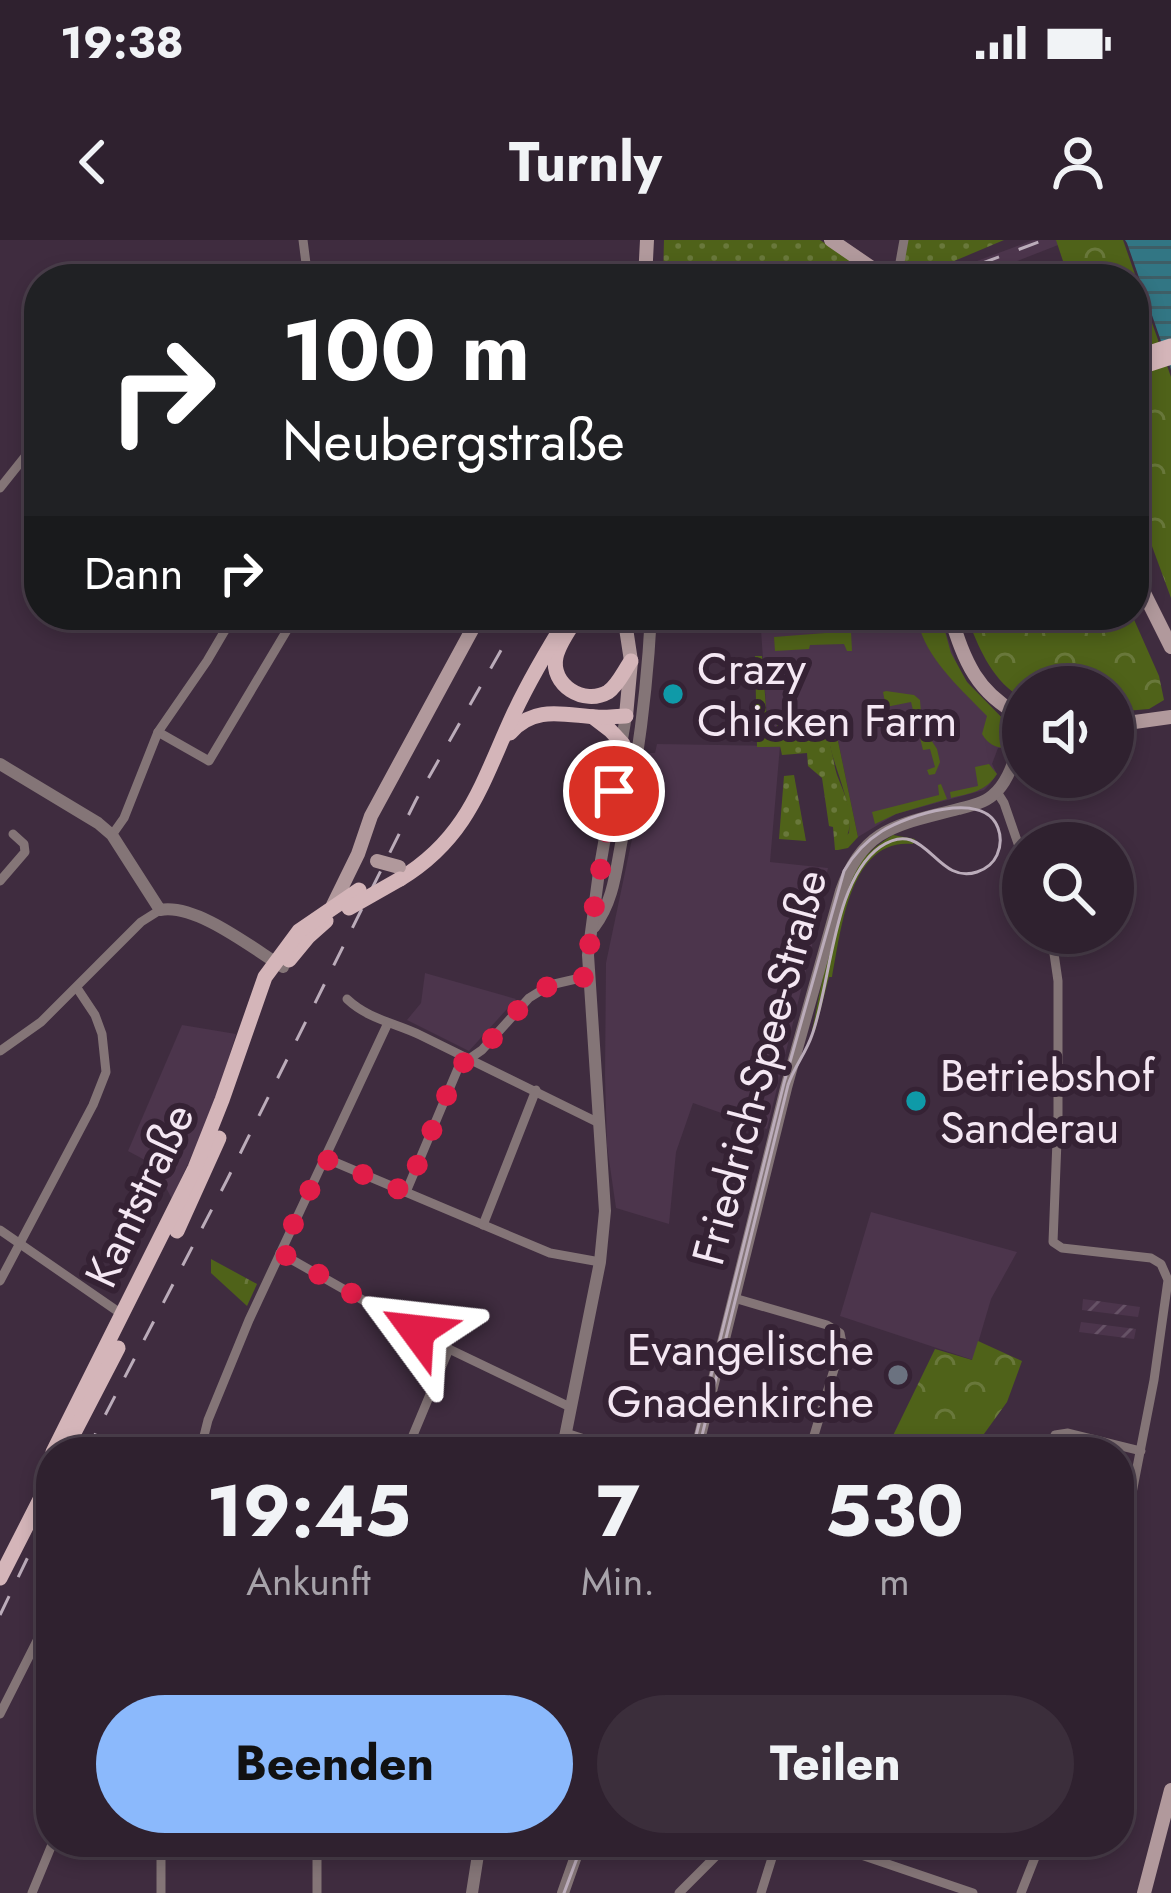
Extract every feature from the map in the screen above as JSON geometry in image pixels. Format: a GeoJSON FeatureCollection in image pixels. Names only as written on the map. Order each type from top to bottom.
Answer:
{"type":"FeatureCollection","features":[{"type":"Feature","properties":{"kind":"main road"},"geometry":{"type":"LineString","coordinates":[[830,240],[868,264]]}},
{"type":"Feature","properties":{"kind":"main road"},"geometry":{"type":"LineString","coordinates":[[1149,603],[1171,647]]}},
{"type":"Feature","properties":{"kind":"main road"},"geometry":{"type":"LineString","coordinates":[[341,906],[367,828],[471,630]]}},
{"type":"Feature","properties":{"kind":"main road"},"geometry":{"type":"LineString","coordinates":[[341,906],[401,870],[435,841],[466,797],[521,677],[548,630]]}},
{"type":"Feature","properties":{"kind":"main road"},"geometry":{"type":"LineString","coordinates":[[72,1437],[206,1169],[279,964],[359,890],[401,870],[419,867],[458,830],[560,630]]}},
{"type":"Feature","properties":{"kind":"main road"},"geometry":{"type":"LineString","coordinates":[[571,630],[556,656],[556,669],[559,679],[578,694],[609,692],[631,661]]}},
{"type":"Feature","properties":{"kind":"main road"},"geometry":{"type":"LineString","coordinates":[[500,744],[518,724],[541,714],[626,716],[631,661],[626,630]]}},
{"type":"Feature","properties":{"kind":"main road"},"geometry":{"type":"LineString","coordinates":[[955,630],[978,683],[1002,705]]}},
{"type":"Feature","properties":{"kind":"main road"},"geometry":{"type":"LineString","coordinates":[[593,717],[623,744]]}},
{"type":"Feature","properties":{"kind":"main road"},"geometry":{"type":"LineString","coordinates":[[1134,721],[1171,717]]}},
{"type":"Feature","properties":{"kind":"main road"},"geometry":{"type":"LineString","coordinates":[[367,828],[368,844],[377,861],[401,870]]}},
{"type":"Feature","properties":{"kind":"main road","name":"Kantstraße"},"geometry":{"type":"LineString","coordinates":[[61,1437],[195,1168],[265,976],[279,964]]}},
{"type":"Feature","properties":{"kind":"main road","name":"Kantstraße"},"geometry":{"type":"LineString","coordinates":[[0,1556],[36,1485]]}},
{"type":"Feature","properties":{"kind":"main road"},"geometry":{"type":"LineString","coordinates":[[0,1578],[36,1507]]}},
{"type":"Feature","properties":{"kind":"main road"},"geometry":{"type":"LineString","coordinates":[[1144,1893],[1171,1790]]}},
{"type":"Feature","properties":{"kind":"street"},"geometry":{"type":"LineString","coordinates":[[0,488],[24,458]]}},
{"type":"Feature","properties":{"kind":"street"},"geometry":{"type":"LineString","coordinates":[[112,835],[124,818],[158,732],[226,630]]}},
{"type":"Feature","properties":{"kind":"street"},"geometry":{"type":"LineString","coordinates":[[158,732],[209,761],[287,630]]}},
{"type":"Feature","properties":{"kind":"street"},"geometry":{"type":"LineString","coordinates":[[590,932],[609,901],[637,768],[650,630]]}},
{"type":"Feature","properties":{"kind":"street"},"geometry":{"type":"LineString","coordinates":[[565,1437],[600,1262],[604,1211],[590,932],[626,716]]}},
{"type":"Feature","properties":{"kind":"street"},"geometry":{"type":"LineString","coordinates":[[0,764],[112,835],[160,910]]}},
{"type":"Feature","properties":{"kind":"street"},"geometry":{"type":"LineString","coordinates":[[1002,785],[997,792],[1011,822]]}},
{"type":"Feature","properties":{"kind":"street","name":"Friedrich-Spee-Straße"},"geometry":{"type":"LineString","coordinates":[[701,1437],[760,1187],[851,863],[884,832],[978,803],[997,792]]}},
{"type":"Feature","properties":{"kind":"street"},"geometry":{"type":"LineString","coordinates":[[0,881],[25,852],[13,833]]}},
{"type":"Feature","properties":{"kind":"street"},"geometry":{"type":"LineString","coordinates":[[0,1051],[41,1022],[141,922],[160,910],[192,913],[279,964]]}},
{"type":"Feature","properties":{"kind":"street"},"geometry":{"type":"LineString","coordinates":[[1054,954],[1058,1115],[1053,1242],[1062,1248],[1151,1258],[1167,1274],[1134,1489]]}},
{"type":"Feature","properties":{"kind":"street"},"geometry":{"type":"LineString","coordinates":[[406,1192],[459,1066],[482,1050],[529,998],[550,985],[589,976]]}},
{"type":"Feature","properties":{"kind":"street"},"geometry":{"type":"LineString","coordinates":[[0,1281],[106,1072],[102,1034],[77,988]]}},
{"type":"Feature","properties":{"kind":"street"},"geometry":{"type":"LineString","coordinates":[[346,1000],[387,1024],[470,1058],[600,1123]]}},
{"type":"Feature","properties":{"kind":"street"},"geometry":{"type":"LineString","coordinates":[[204,1437],[280,1252],[387,1024]]}},
{"type":"Feature","properties":{"kind":"street"},"geometry":{"type":"LineString","coordinates":[[483,1225],[536,1090]]}},
{"type":"Feature","properties":{"kind":"street"},"geometry":{"type":"LineString","coordinates":[[325,1159],[550,1252],[600,1262]]}},
{"type":"Feature","properties":{"kind":"street"},"geometry":{"type":"LineString","coordinates":[[0,1230],[123,1315]]}},
{"type":"Feature","properties":{"kind":"street"},"geometry":{"type":"LineString","coordinates":[[280,1252],[449,1349],[570,1407]]}},
{"type":"Feature","properties":{"kind":"street"},"geometry":{"type":"LineString","coordinates":[[734,1298],[827,1324],[840,1333],[842,1343],[814,1437]]}},
{"type":"Feature","properties":{"kind":"street"},"geometry":{"type":"LineString","coordinates":[[412,1437],[449,1349]]}},
{"type":"Feature","properties":{"kind":"street"},"geometry":{"type":"LineString","coordinates":[[566,1433],[578,1437]]}},
{"type":"Feature","properties":{"kind":"street"},"geometry":{"type":"LineString","coordinates":[[1055,1437],[1068,1433],[1084,1437]]}},
{"type":"Feature","properties":{"kind":"street"},"geometry":{"type":"LineString","coordinates":[[1134,1449],[1142,1451]]}},
{"type":"Feature","properties":{"kind":"street"},"geometry":{"type":"LineString","coordinates":[[0,1714],[36,1643]]}},
{"type":"Feature","properties":{"kind":"street"},"geometry":{"type":"LineString","coordinates":[[32,1893],[47,1857]]}},
{"type":"Feature","properties":{"kind":"street"},"geometry":{"type":"LineString","coordinates":[[161,1857],[161,1893]]}},
{"type":"Feature","properties":{"kind":"street"},"geometry":{"type":"LineString","coordinates":[[317,1857],[317,1893]]}},
{"type":"Feature","properties":{"kind":"street"},"geometry":{"type":"LineString","coordinates":[[472,1893],[478,1857]]}},
{"type":"Feature","properties":{"kind":"street"},"geometry":{"type":"LineString","coordinates":[[563,1893],[576,1857]]}},
{"type":"Feature","properties":{"kind":"street"},"geometry":{"type":"LineString","coordinates":[[679,1893],[715,1857]]}},
{"type":"Feature","properties":{"kind":"street"},"geometry":{"type":"LineString","coordinates":[[761,1893],[772,1857]]}},
{"type":"Feature","properties":{"kind":"street"},"geometry":{"type":"LineString","coordinates":[[867,1857],[974,1893]]}},
{"type":"Feature","properties":{"kind":"street"},"geometry":{"type":"LineString","coordinates":[[1021,1893],[1035,1857]]}},
{"type":"Feature","properties":{"kind":"shaded area"},"geometry":{"type":"Polygon","coordinates":[[[1033,240],[1071,240],[1009,264],[969,264],[1033,240]]]}},
{"type":"Feature","properties":{"kind":"shaded area"},"geometry":{"type":"Polygon","coordinates":[[[761,630],[945,630],[967,682],[1002,718],[1002,748],[992,764],[997,774],[984,790],[896,814],[858,837],[837,736],[768,734],[761,630]]]}},
{"type":"Feature","properties":{"kind":"shaded area"},"geometry":{"type":"Polygon","coordinates":[[[657,744],[780,746],[770,862],[828,868],[767,1129],[693,1103],[676,1152],[669,1224],[616,1208],[607,1146],[605,1076],[606,963],[650,753],[655,753],[657,744]]]}},
{"type":"Feature","properties":{"kind":"shaded area"},"geometry":{"type":"Polygon","coordinates":[[[425,973],[516,999],[469,1051],[407,1020],[421,1003],[425,973]]]}},
{"type":"Feature","properties":{"kind":"shaded area"},"geometry":{"type":"Polygon","coordinates":[[[182,1025],[236,1034],[214,1106],[172,1199],[154,1165],[128,1151],[182,1025]]]}},
{"type":"Feature","properties":{"kind":"shaded area"},"geometry":{"type":"Polygon","coordinates":[[[871,1212],[1017,1252],[991,1299],[973,1360],[840,1316],[871,1212]]]}},
{"type":"Feature","properties":{"kind":"shaded area"},"geometry":{"type":"Polygon","coordinates":[[[1083,1299],[1140,1307],[1138,1317],[1082,1310],[1083,1299]]]}},
{"type":"Feature","properties":{"kind":"shaded area"},"geometry":{"type":"Polygon","coordinates":[[[1081,1322],[1136,1329],[1134,1339],[1079,1332],[1081,1322]]]}},
{"type":"Feature","properties":{"kind":"green space"},"geometry":{"type":"Polygon","coordinates":[[[664,240],[820,240],[856,264],[663,264],[664,240]]]}},
{"type":"Feature","properties":{"kind":"green space"},"geometry":{"type":"Polygon","coordinates":[[[908,240],[1004,240],[947,264],[904,264],[908,240]]]}},
{"type":"Feature","properties":{"kind":"green space"},"geometry":{"type":"Polygon","coordinates":[[[1056,240],[1123,240],[1131,264],[1064,264],[1056,240]]]}},
{"type":"Feature","properties":{"kind":"green space"},"geometry":{"type":"Polygon","coordinates":[[[1149,314],[1171,377],[1171,598],[1149,538],[1149,314]]]}},
{"type":"Feature","properties":{"kind":"green space"},"geometry":{"type":"Polygon","coordinates":[[[920,630],[945,630],[967,682],[1002,718],[1002,747],[984,737],[987,716],[948,676],[920,630]]]}},
{"type":"Feature","properties":{"kind":"green space"},"geometry":{"type":"Polygon","coordinates":[[[972,630],[1139,630],[1164,700],[1149,709],[1134,710],[1134,666],[1002,666],[1002,681],[972,630]]]}},
{"type":"Feature","properties":{"kind":"green space"},"geometry":{"type":"Polygon","coordinates":[[[851,631],[852,651],[844,644],[775,651],[774,637],[851,631]]]}},
{"type":"Feature","properties":{"kind":"green space"},"geometry":{"type":"Polygon","coordinates":[[[755,656],[762,656],[768,733],[777,733],[777,725],[787,724],[790,733],[837,736],[858,837],[848,848],[838,850],[837,843],[849,833],[849,822],[830,746],[757,747],[755,656]]]}},
{"type":"Feature","properties":{"kind":"green space"},"geometry":{"type":"Polygon","coordinates":[[[886,691],[920,700],[922,726],[940,762],[935,774],[927,770],[935,767],[930,749],[923,750],[911,702],[886,707],[886,691]]]}},
{"type":"Feature","properties":{"kind":"green space"},"geometry":{"type":"Polygon","coordinates":[[[830,745],[850,817],[848,834],[838,850],[822,778],[808,766],[807,753],[782,755],[780,746],[830,745]]]}},
{"type":"Feature","properties":{"kind":"green space"},"geometry":{"type":"Polygon","coordinates":[[[989,764],[997,774],[988,785],[951,798],[950,792],[978,786],[975,767],[989,764]]]}},
{"type":"Feature","properties":{"kind":"green space"},"geometry":{"type":"Polygon","coordinates":[[[794,775],[806,841],[779,839],[784,776],[794,775]]]}},
{"type":"Feature","properties":{"kind":"green space"},"geometry":{"type":"Polygon","coordinates":[[[941,784],[947,799],[875,824],[872,812],[939,795],[941,784]]]}},
{"type":"Feature","properties":{"kind":"green space"},"geometry":{"type":"Polygon","coordinates":[[[893,835],[915,839],[913,844],[892,846],[875,856],[862,871],[845,913],[832,977],[812,1030],[846,890],[860,862],[893,835]]]}},
{"type":"Feature","properties":{"kind":"green space"},"geometry":{"type":"Polygon","coordinates":[[[211,1259],[257,1284],[247,1306],[211,1273],[211,1259]]]}},
{"type":"Feature","properties":{"kind":"green space"},"geometry":{"type":"Polygon","coordinates":[[[978,1341],[1022,1361],[1007,1402],[982,1437],[892,1437],[935,1349],[972,1360],[978,1341]]]}},
{"type":"Feature","properties":{"kind":"water"},"geometry":{"type":"Polygon","coordinates":[[[1125,240],[1171,240],[1171,370],[1149,306],[1149,264],[1134,264],[1125,240]]]}},
{"type":"Feature","properties":{"kind":"tram line"},"geometry":{"type":"LineString","coordinates":[[696,1437],[784,1083],[844,871],[865,844],[893,825],[944,809],[977,810],[990,816],[1000,834],[997,855],[986,868],[963,874],[909,839],[896,839],[864,862],[852,883],[812,1035],[788,1085],[702,1437]]}},
{"type":"Feature","properties":{"kind":"tram line"},"geometry":{"type":"LineString","coordinates":[[564,1893],[577,1857]]}},
{"type":"Feature","properties":{"kind":"railway"},"geometry":{"type":"LineString","coordinates":[[980,264],[1044,240]]}},
{"type":"Feature","properties":{"kind":"railway"},"geometry":{"type":"LineString","coordinates":[[94,1437],[416,800],[512,630]]}},
{"type":"Feature","properties":{"kind":"railway"},"geometry":{"type":"LineString","coordinates":[[0,1615],[36,1540]]}},
{"type":"Feature","properties":{"kind":"place","name":"Crazy Chicken Farm"},"geometry":{"type":"Point","coordinates":[673,694]}},
{"type":"Feature","properties":{"kind":"place","name":"Betriebshof Sanderau"},"geometry":{"type":"Point","coordinates":[916,1101]}},
{"type":"Feature","properties":{"kind":"place","name":"Evangelische Gnadenkirche"},"geometry":{"type":"Point","coordinates":[898,1375]}},
{"type":"Feature","properties":{"kind":"route"},"geometry":{"type":"LineString","coordinates":[[417,1331],[280,1252],[325,1159],[406,1192],[459,1066],[482,1050],[529,998],[550,985],[589,976],[590,932],[614,791]]}}]}
